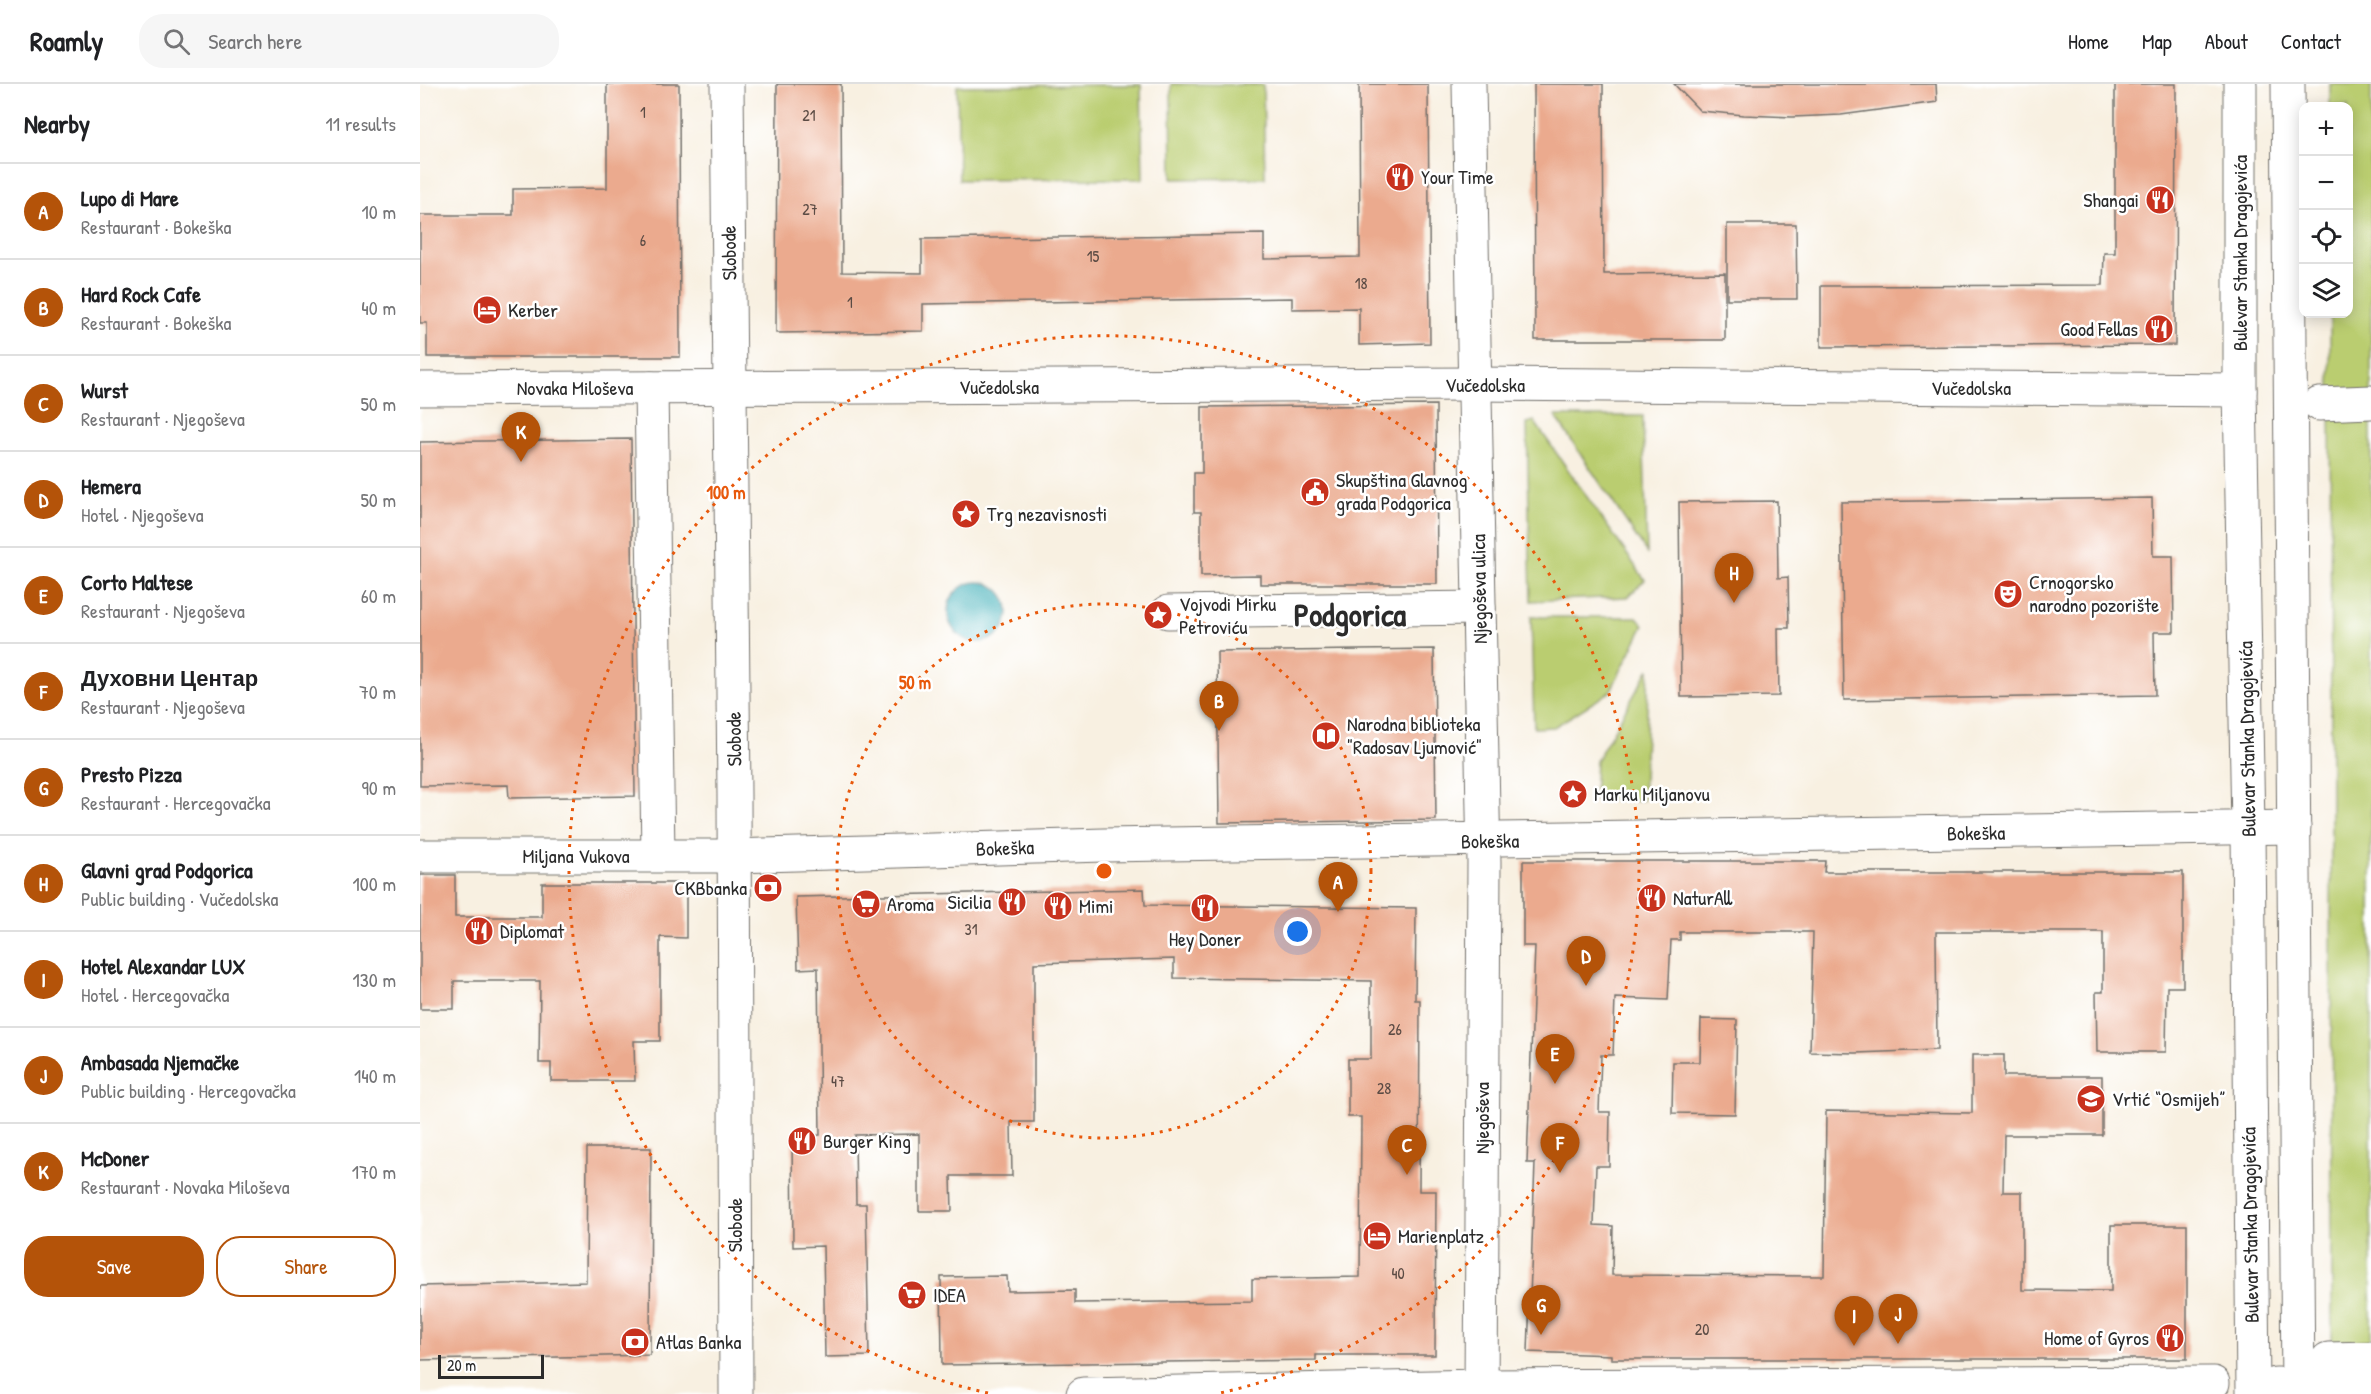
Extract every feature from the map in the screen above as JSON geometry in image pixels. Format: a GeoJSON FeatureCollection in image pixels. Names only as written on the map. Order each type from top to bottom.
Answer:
{"type":"FeatureCollection","features":[{"type":"Feature","properties":{"kind":"street","name":"Slobode"},"geometry":{"type":"LineString","coordinates":[[727,84],[736,1394]]}},
{"type":"Feature","properties":{"kind":"street","name":"Njegoševa ulica"},"geometry":{"type":"LineString","coordinates":[[1469,84],[1484,841]]}},
{"type":"Feature","properties":{"kind":"street","name":"Bulevar Stanka Dragojevića"},"geometry":{"type":"LineString","coordinates":[[2240,84],[2240,390],[2248,829],[2253,1389]]}},
{"type":"Feature","properties":{"kind":"street"},"geometry":{"type":"LineString","coordinates":[[2288,84],[2298,1389]]}},
{"type":"Feature","properties":{"kind":"street","name":"Vučedolska"},"geometry":{"type":"LineString","coordinates":[[730,387],[1475,384],[2240,390]]}},
{"type":"Feature","properties":{"kind":"street","name":"Novaka Miloševa"},"geometry":{"type":"LineString","coordinates":[[420,389],[730,387]]}},
{"type":"Feature","properties":{"kind":"street"},"geometry":{"type":"LineString","coordinates":[[651,388],[658,855]]}},
{"type":"Feature","properties":{"kind":"street"},"geometry":{"type":"LineString","coordinates":[[2319,404],[2371,402]]}},
{"type":"Feature","properties":{"kind":"street"},"geometry":{"type":"LineString","coordinates":[[1168,612],[1479,608]]}},
{"type":"Feature","properties":{"kind":"street","name":"Bokeška"},"geometry":{"type":"LineString","coordinates":[[733,856],[1104,845],[2294,827]]}},
{"type":"Feature","properties":{"kind":"street","name":"Njegoševa"},"geometry":{"type":"LineString","coordinates":[[1481,1390],[1484,841]]}},
{"type":"Feature","properties":{"kind":"street","name":"Miljana Vukova"},"geometry":{"type":"LineString","coordinates":[[420,856],[733,856]]}},
{"type":"Feature","properties":{"kind":"street"},"geometry":{"type":"LineString","coordinates":[[2328,1359],[2371,1358]]}},
{"type":"Feature","properties":{"kind":"street"},"geometry":{"type":"LineString","coordinates":[[1083,1394],[2213,1383]]}},
{"type":"Feature","properties":{"kind":"street"},"geometry":{"type":"LineString","coordinates":[[2253,1389],[2371,1385]]}},
{"type":"Feature","properties":{"kind":"green space"},"geometry":{"type":"Polygon","coordinates":[[[1171,84],[1263,85],[1265,178],[1172,179],[1171,84]]]}},
{"type":"Feature","properties":{"kind":"green space"},"geometry":{"type":"Polygon","coordinates":[[[2330,84],[2371,84],[2371,1350],[2332,1350],[2330,318],[2353,318],[2353,102],[2330,102],[2330,84]]]}},
{"type":"Feature","properties":{"kind":"green space"},"geometry":{"type":"Polygon","coordinates":[[[1141,85],[1143,179],[959,180],[957,86],[1141,85]]]}},
{"type":"Feature","properties":{"kind":"green space"},"geometry":{"type":"Polygon","coordinates":[[[1555,416],[1643,416],[1647,553],[1555,416]]]}},
{"type":"Feature","properties":{"kind":"green space"},"geometry":{"type":"Polygon","coordinates":[[[1534,421],[1645,580],[1628,597],[1531,601],[1527,423],[1534,421]]]}},
{"type":"Feature","properties":{"kind":"green space"},"geometry":{"type":"Polygon","coordinates":[[[1531,617],[1637,617],[1644,625],[1610,692],[1554,727],[1534,728],[1531,617]]]}},
{"type":"Feature","properties":{"kind":"green space"},"geometry":{"type":"Polygon","coordinates":[[[1649,669],[1643,800],[1594,799],[1596,761],[1649,669]]]}},
{"type":"Feature","properties":{"kind":"water"},"geometry":{"type":"Polygon","coordinates":[[[972,582],[984,582],[995,587],[1003,595],[1008,612],[1006,624],[995,637],[984,642],[972,642],[961,637],[953,629],[948,618],[948,606],[953,595],[961,587],[972,582]]]}},
{"type":"Feature","properties":{"kind":"building"},"geometry":{"type":"Polygon","coordinates":[[[607,84],[679,84],[680,357],[427,357],[427,323],[420,323],[420,215],[513,215],[513,189],[607,188],[607,84]]]}},
{"type":"Feature","properties":{"kind":"building"},"geometry":{"type":"Polygon","coordinates":[[[777,84],[841,84],[842,272],[922,273],[922,239],[1264,234],[1264,259],[1360,257],[1359,84],[1428,84],[1430,343],[1359,345],[1359,308],[1292,309],[1292,298],[923,304],[923,331],[776,333],[777,84]]]}},
{"type":"Feature","properties":{"kind":"building"},"geometry":{"type":"Polygon","coordinates":[[[1534,84],[1603,84],[1604,274],[1725,273],[1725,340],[1535,340],[1534,84]]]}},
{"type":"Feature","properties":{"kind":"building"},"geometry":{"type":"Polygon","coordinates":[[[1674,84],[1936,84],[1937,102],[1841,115],[1792,117],[1744,115],[1700,111],[1674,84]]]}},
{"type":"Feature","properties":{"kind":"building"},"geometry":{"type":"Polygon","coordinates":[[[2115,84],[2176,84],[2175,345],[1821,347],[1821,286],[2103,285],[2104,253],[2115,253],[2115,84]]]}},
{"type":"Feature","properties":{"kind":"building"},"geometry":{"type":"Polygon","coordinates":[[[1727,224],[1796,224],[1797,299],[1727,299],[1727,224]]]}},
{"type":"Feature","properties":{"kind":"building","name":"Skupština Glavnog grada Podgorica"},"geometry":{"type":"Polygon","coordinates":[[[1436,405],[1437,584],[1260,584],[1260,575],[1201,576],[1201,512],[1194,512],[1194,473],[1202,473],[1202,407],[1436,405]]]}},
{"type":"Feature","properties":{"kind":"building"},"geometry":{"type":"Polygon","coordinates":[[[631,439],[635,796],[509,798],[508,785],[420,786],[420,442],[631,439]]]}},
{"type":"Feature","properties":{"kind":"building","name":"Crnogorsko narodno pozorište"},"geometry":{"type":"Polygon","coordinates":[[[2152,498],[2153,556],[2173,556],[2174,632],[2154,632],[2155,695],[1844,700],[1841,502],[2152,498]]]}},
{"type":"Feature","properties":{"kind":"building"},"geometry":{"type":"Polygon","coordinates":[[[1777,501],[1778,578],[1788,577],[1789,628],[1778,628],[1779,696],[1681,697],[1679,502],[1777,501]]]}},
{"type":"Feature","properties":{"kind":"building","name":"Narodna biblioteka \"Radosav Ljumović\""},"geometry":{"type":"Polygon","coordinates":[[[1434,649],[1436,820],[1219,823],[1217,652],[1434,649]]]}},
{"type":"Feature","properties":{"kind":"building"},"geometry":{"type":"Polygon","coordinates":[[[1523,861],[1825,861],[1824,872],[2183,872],[2183,987],[2167,987],[2166,1052],[2097,1052],[2096,992],[2103,992],[2103,932],[1936,932],[1937,1050],[1856,1053],[1810,1052],[1813,932],[1680,932],[1680,940],[1671,940],[1668,1000],[1615,998],[1613,1055],[1601,1055],[1599,1112],[1610,1112],[1609,1166],[1596,1166],[1594,1225],[1613,1226],[1612,1275],[1824,1276],[1826,1111],[1972,1113],[1972,1055],[2004,1055],[2004,1076],[2102,1076],[2102,1135],[2004,1135],[2003,1192],[2022,1192],[2022,1290],[2111,1291],[2111,1225],[2187,1225],[2187,1359],[1611,1359],[1611,1355],[1528,1352],[1535,1163],[1527,1163],[1535,946],[1523,946],[1523,861]]]}},
{"type":"Feature","properties":{"kind":"building"},"geometry":{"type":"Polygon","coordinates":[[[420,875],[455,875],[455,917],[542,917],[542,883],[686,883],[686,938],[660,937],[660,1041],[634,1041],[635,1081],[551,1081],[551,1063],[539,1063],[540,981],[454,981],[454,1009],[420,1009],[420,875]]]}},
{"type":"Feature","properties":{"kind":"building"},"geometry":{"type":"Polygon","coordinates":[[[1144,889],[1145,905],[1416,908],[1415,1000],[1420,1000],[1419,1191],[1436,1191],[1435,1355],[1316,1355],[1316,1360],[942,1365],[941,1277],[1007,1276],[1008,1291],[1075,1290],[1075,1303],[1252,1301],[1252,1279],[1360,1277],[1361,1117],[1348,1117],[1348,1059],[1371,1059],[1371,981],[1174,978],[1174,959],[1034,963],[1034,1122],[1011,1122],[1012,1176],[951,1176],[952,1211],[919,1211],[919,1134],[855,1135],[856,1204],[866,1204],[869,1356],[825,1357],[823,1246],[793,1247],[792,1136],[820,1135],[818,968],[798,969],[796,897],[1144,889]]]}},
{"type":"Feature","properties":{"kind":"building"},"geometry":{"type":"Polygon","coordinates":[[[1701,1019],[1737,1020],[1735,1114],[1672,1113],[1673,1062],[1700,1062],[1701,1019]]]}},
{"type":"Feature","properties":{"kind":"building"},"geometry":{"type":"Polygon","coordinates":[[[587,1148],[651,1148],[650,1355],[420,1360],[420,1286],[586,1282],[587,1148]]]}},
{"type":"Feature","properties":{"kind":"place","name":"Your Time"},"geometry":{"type":"Point","coordinates":[1400,177]}},
{"type":"Feature","properties":{"kind":"place","name":"Shangai"},"geometry":{"type":"Point","coordinates":[2160,200]}},
{"type":"Feature","properties":{"kind":"place","name":"Kerber"},"geometry":{"type":"Point","coordinates":[487,310]}},
{"type":"Feature","properties":{"kind":"place","name":"Good Fellas"},"geometry":{"type":"Point","coordinates":[2159,329]}},
{"type":"Feature","properties":{"kind":"place","name":"McDoner"},"geometry":{"type":"Point","coordinates":[521,462]}},
{"type":"Feature","properties":{"kind":"place","name":"Skupština Glavnog grada Podgorica"},"geometry":{"type":"Point","coordinates":[1315,492]}},
{"type":"Feature","properties":{"kind":"place","name":"Trg nezavisnosti"},"geometry":{"type":"Point","coordinates":[966,514]}},
{"type":"Feature","properties":{"kind":"place","name":"Crnogorsko narodno pozorište"},"geometry":{"type":"Point","coordinates":[2008,594]}},
{"type":"Feature","properties":{"kind":"place","name":"Glavni grad Podgorica"},"geometry":{"type":"Point","coordinates":[1734,603]}},
{"type":"Feature","properties":{"kind":"place","name":"Vojvodi Mirku Petroviću"},"geometry":{"type":"Point","coordinates":[1158,615]}},
{"type":"Feature","properties":{"kind":"place","name":"Hard Rock Cafe"},"geometry":{"type":"Point","coordinates":[1219,731]}},
{"type":"Feature","properties":{"kind":"place","name":"Narodna biblioteka \"Radosav Ljumović\""},"geometry":{"type":"Point","coordinates":[1326,736]}},
{"type":"Feature","properties":{"kind":"place","name":"Marku Miljanovu"},"geometry":{"type":"Point","coordinates":[1573,794]}},
{"type":"Feature","properties":{"kind":"place","name":"CKBbanka"},"geometry":{"type":"Point","coordinates":[768,888]}},
{"type":"Feature","properties":{"kind":"place","name":"NaturAll"},"geometry":{"type":"Point","coordinates":[1652,898]}},
{"type":"Feature","properties":{"kind":"place","name":"Sicilia"},"geometry":{"type":"Point","coordinates":[1012,902]}},
{"type":"Feature","properties":{"kind":"place","name":"Aroma"},"geometry":{"type":"Point","coordinates":[866,904]}},
{"type":"Feature","properties":{"kind":"place","name":"Mimi"},"geometry":{"type":"Point","coordinates":[1058,906]}},
{"type":"Feature","properties":{"kind":"place","name":"Hey Doner"},"geometry":{"type":"Point","coordinates":[1205,908]}},
{"type":"Feature","properties":{"kind":"place","name":"Lupo di Mare"},"geometry":{"type":"Point","coordinates":[1338,912]}},
{"type":"Feature","properties":{"kind":"place","name":"Diplomat"},"geometry":{"type":"Point","coordinates":[479,931]}},
{"type":"Feature","properties":{"kind":"place","name":"Hemera"},"geometry":{"type":"Point","coordinates":[1586,986]}},
{"type":"Feature","properties":{"kind":"place","name":"Corto Maltese"},"geometry":{"type":"Point","coordinates":[1555,1084]}},
{"type":"Feature","properties":{"kind":"place","name":"Vrtić “Osmijeh”"},"geometry":{"type":"Point","coordinates":[2091,1099]}},
{"type":"Feature","properties":{"kind":"place","name":"Burger King"},"geometry":{"type":"Point","coordinates":[802,1141]}},
{"type":"Feature","properties":{"kind":"place","name":"Духовни Центар"},"geometry":{"type":"Point","coordinates":[1560,1173]}},
{"type":"Feature","properties":{"kind":"place","name":"Wurst"},"geometry":{"type":"Point","coordinates":[1407,1175]}},
{"type":"Feature","properties":{"kind":"place","name":"Marienplatz"},"geometry":{"type":"Point","coordinates":[1377,1236]}},
{"type":"Feature","properties":{"kind":"place","name":"IDEA"},"geometry":{"type":"Point","coordinates":[912,1295]}},
{"type":"Feature","properties":{"kind":"place","name":"Presto Pizza"},"geometry":{"type":"Point","coordinates":[1541,1335]}},
{"type":"Feature","properties":{"kind":"place","name":"Home of Gyros"},"geometry":{"type":"Point","coordinates":[2170,1338]}},
{"type":"Feature","properties":{"kind":"place","name":"Atlas Banka"},"geometry":{"type":"Point","coordinates":[635,1342]}},
{"type":"Feature","properties":{"kind":"place","name":"Ambasada Njemačke"},"geometry":{"type":"Point","coordinates":[1898,1344]}},
{"type":"Feature","properties":{"kind":"place","name":"Hotel Alexandar LUX"},"geometry":{"type":"Point","coordinates":[1854,1346]}},
{"type":"Feature","properties":{"kind":"district","name":"Podgorica"},"geometry":{"type":"Point","coordinates":[1350,615]}}]}
